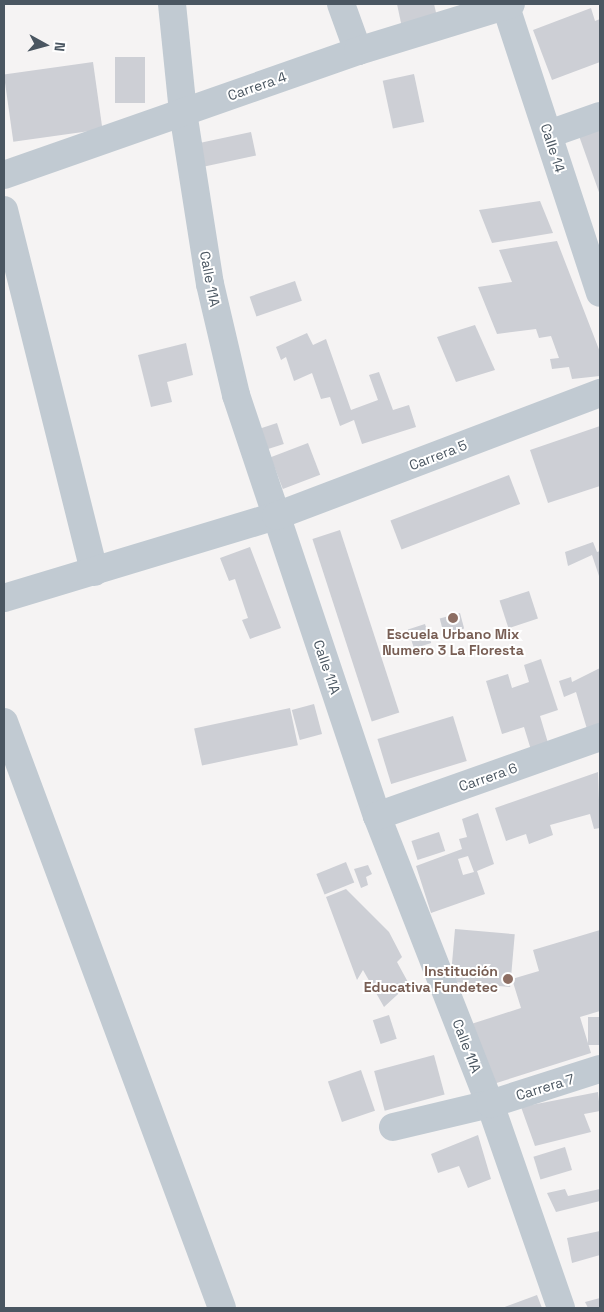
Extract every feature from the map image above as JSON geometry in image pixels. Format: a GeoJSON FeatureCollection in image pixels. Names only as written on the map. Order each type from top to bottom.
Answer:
{"type":"FeatureCollection","features":[{"type":"Feature","properties":{"kind":"street","name":"Calle 11A"},"geometry":{"type":"LineString","coordinates":[[172,4],[183,112],[210,284],[236,395],[377,816],[490,1104],[560,1308]]}},
{"type":"Feature","properties":{"kind":"street"},"geometry":{"type":"LineString","coordinates":[[341,4],[358,51]]}},
{"type":"Feature","properties":{"kind":"street","name":"Carrera 4"},"geometry":{"type":"LineString","coordinates":[[4,175],[358,51],[507,4]]}},
{"type":"Feature","properties":{"kind":"street","name":"Calle 14"},"geometry":{"type":"LineString","coordinates":[[507,4],[600,293]]}},
{"type":"Feature","properties":{"kind":"street"},"geometry":{"type":"LineString","coordinates":[[549,134],[600,116]]}},
{"type":"Feature","properties":{"kind":"street"},"geometry":{"type":"LineString","coordinates":[[4,210],[94,572]]}},
{"type":"Feature","properties":{"kind":"street","name":"Carrera 5"},"geometry":{"type":"LineString","coordinates":[[4,598],[276,516],[600,393]]}},
{"type":"Feature","properties":{"kind":"street"},"geometry":{"type":"LineString","coordinates":[[4,722],[222,1308]]}},
{"type":"Feature","properties":{"kind":"street","name":"Carrera 6"},"geometry":{"type":"LineString","coordinates":[[377,816],[600,738]]}},
{"type":"Feature","properties":{"kind":"street","name":"Carrera 7"},"geometry":{"type":"LineString","coordinates":[[393,1127],[490,1104],[600,1069]]}},
{"type":"Feature","properties":{"kind":"building"},"geometry":{"type":"Polygon","coordinates":[[[397,4],[434,4],[438,21],[401,23],[397,4]]]}},
{"type":"Feature","properties":{"kind":"building"},"geometry":{"type":"Polygon","coordinates":[[[591,8],[595,21],[600,19],[600,62],[552,80],[533,30],[591,8]]]}},
{"type":"Feature","properties":{"kind":"building"},"geometry":{"type":"Polygon","coordinates":[[[115,57],[145,57],[145,103],[115,103],[115,57]]]}},
{"type":"Feature","properties":{"kind":"building"},"geometry":{"type":"Polygon","coordinates":[[[93,62],[102,129],[13,142],[4,75],[93,62]]]}},
{"type":"Feature","properties":{"kind":"building"},"geometry":{"type":"Polygon","coordinates":[[[414,74],[424,122],[393,129],[383,81],[414,74]]]}},
{"type":"Feature","properties":{"kind":"building"},"geometry":{"type":"Polygon","coordinates":[[[600,124],[600,195],[578,133],[600,124]]]}},
{"type":"Feature","properties":{"kind":"building"},"geometry":{"type":"Polygon","coordinates":[[[251,132],[256,155],[202,167],[197,143],[251,132]]]}},
{"type":"Feature","properties":{"kind":"building"},"geometry":{"type":"Polygon","coordinates":[[[540,201],[553,233],[492,243],[479,210],[540,201]]]}},
{"type":"Feature","properties":{"kind":"building"},"geometry":{"type":"Polygon","coordinates":[[[557,241],[600,352],[600,376],[572,379],[569,367],[552,369],[550,359],[559,358],[551,336],[539,338],[536,329],[497,334],[478,287],[512,282],[499,250],[557,241]]]}},
{"type":"Feature","properties":{"kind":"building"},"geometry":{"type":"Polygon","coordinates":[[[295,281],[302,301],[256,316],[250,297],[295,281]]]}},
{"type":"Feature","properties":{"kind":"building"},"geometry":{"type":"Polygon","coordinates":[[[475,325],[495,370],[456,382],[437,337],[475,325]]]}},
{"type":"Feature","properties":{"kind":"building"},"geometry":{"type":"Polygon","coordinates":[[[307,333],[313,345],[326,339],[351,410],[378,400],[369,375],[379,372],[393,410],[409,405],[416,427],[362,444],[354,420],[340,426],[330,397],[321,399],[312,373],[294,381],[286,357],[281,360],[276,347],[307,333]]]}},
{"type":"Feature","properties":{"kind":"building"},"geometry":{"type":"Polygon","coordinates":[[[186,343],[193,375],[167,382],[172,402],[151,407],[138,355],[186,343]]]}},
{"type":"Feature","properties":{"kind":"building"},"geometry":{"type":"Polygon","coordinates":[[[277,423],[284,444],[261,451],[254,430],[277,423]]]}},
{"type":"Feature","properties":{"kind":"building"},"geometry":{"type":"Polygon","coordinates":[[[600,426],[600,486],[548,503],[530,450],[600,426]]]}},
{"type":"Feature","properties":{"kind":"building"},"geometry":{"type":"Polygon","coordinates":[[[308,443],[320,475],[283,489],[271,457],[308,443]]]}},
{"type":"Feature","properties":{"kind":"building"},"geometry":{"type":"Polygon","coordinates":[[[509,475],[520,504],[402,549],[390,521],[509,475]]]}},
{"type":"Feature","properties":{"kind":"building"},"geometry":{"type":"Polygon","coordinates":[[[340,530],[399,713],[372,722],[312,539],[340,530]]]}},
{"type":"Feature","properties":{"kind":"building"},"geometry":{"type":"Polygon","coordinates":[[[593,542],[597,552],[600,551],[600,579],[592,555],[568,566],[565,552],[593,542]]]}},
{"type":"Feature","properties":{"kind":"building"},"geometry":{"type":"Polygon","coordinates":[[[250,547],[281,628],[250,639],[242,620],[248,618],[235,579],[229,581],[220,558],[250,547]]]}},
{"type":"Feature","properties":{"kind":"building"},"geometry":{"type":"Polygon","coordinates":[[[529,591],[538,619],[508,628],[500,601],[529,591]]]}},
{"type":"Feature","properties":{"kind":"building"},"geometry":{"type":"Polygon","coordinates":[[[460,613],[464,628],[444,634],[440,618],[460,613]]]}},
{"type":"Feature","properties":{"kind":"building"},"geometry":{"type":"Polygon","coordinates":[[[425,624],[431,643],[414,649],[408,630],[425,624]]]}},
{"type":"Feature","properties":{"kind":"building"},"geometry":{"type":"Polygon","coordinates":[[[541,659],[558,710],[540,716],[548,743],[531,750],[524,727],[502,734],[486,681],[508,674],[512,688],[529,682],[524,665],[541,659]]]}},
{"type":"Feature","properties":{"kind":"building"},"geometry":{"type":"Polygon","coordinates":[[[600,668],[600,724],[587,729],[576,692],[564,697],[559,681],[571,677],[572,682],[600,668]]]}},
{"type":"Feature","properties":{"kind":"building"},"geometry":{"type":"Polygon","coordinates":[[[314,704],[322,734],[300,740],[292,710],[314,704]]]}},
{"type":"Feature","properties":{"kind":"building"},"geometry":{"type":"Polygon","coordinates":[[[290,708],[298,745],[202,766],[194,728],[290,708]]]}},
{"type":"Feature","properties":{"kind":"building"},"geometry":{"type":"Polygon","coordinates":[[[453,716],[467,761],[391,784],[377,739],[453,716]]]}},
{"type":"Feature","properties":{"kind":"building"},"geometry":{"type":"Polygon","coordinates":[[[598,772],[600,828],[594,829],[590,814],[550,825],[553,835],[529,844],[526,834],[506,841],[495,808],[598,772]]]}},
{"type":"Feature","properties":{"kind":"building"},"geometry":{"type":"Polygon","coordinates":[[[478,813],[494,864],[477,871],[485,894],[431,913],[416,866],[462,849],[459,839],[467,837],[462,819],[478,813]],[[468,856],[458,859],[463,875],[474,872],[468,856]]]}},
{"type":"Feature","properties":{"kind":"building"},"geometry":{"type":"Polygon","coordinates":[[[439,832],[445,851],[418,860],[411,841],[439,832]]]}},
{"type":"Feature","properties":{"kind":"building"},"geometry":{"type":"Polygon","coordinates":[[[346,862],[354,882],[325,894],[316,874],[346,862]]]}},
{"type":"Feature","properties":{"kind":"building"},"geometry":{"type":"Polygon","coordinates":[[[368,865],[372,874],[366,877],[368,885],[361,888],[354,869],[368,865]]]}},
{"type":"Feature","properties":{"kind":"building"},"geometry":{"type":"Polygon","coordinates":[[[346,889],[389,932],[402,957],[397,962],[409,984],[384,1007],[363,970],[357,980],[326,897],[346,889]]]}},
{"type":"Feature","properties":{"kind":"building"},"geometry":{"type":"Polygon","coordinates":[[[455,929],[515,934],[510,987],[450,982],[455,929]]]}},
{"type":"Feature","properties":{"kind":"building"},"geometry":{"type":"Polygon","coordinates":[[[600,930],[600,1011],[580,1017],[591,1053],[487,1086],[465,1026],[521,1008],[512,979],[539,971],[533,950],[600,930]]]}},
{"type":"Feature","properties":{"kind":"building"},"geometry":{"type":"Polygon","coordinates":[[[389,1015],[397,1039],[381,1044],[373,1020],[389,1015]]]}},
{"type":"Feature","properties":{"kind":"building"},"geometry":{"type":"Polygon","coordinates":[[[588,1017],[600,1017],[600,1045],[588,1045],[588,1017]]]}},
{"type":"Feature","properties":{"kind":"building"},"geometry":{"type":"Polygon","coordinates":[[[434,1055],[445,1095],[385,1111],[374,1071],[434,1055]]]}},
{"type":"Feature","properties":{"kind":"building"},"geometry":{"type":"Polygon","coordinates":[[[361,1070],[375,1111],[342,1122],[328,1081],[361,1070]]]}},
{"type":"Feature","properties":{"kind":"building"},"geometry":{"type":"Polygon","coordinates":[[[598,1092],[600,1111],[584,1114],[591,1132],[535,1146],[521,1107],[598,1092]]]}},
{"type":"Feature","properties":{"kind":"building"},"geometry":{"type":"Polygon","coordinates":[[[478,1135],[491,1179],[468,1188],[459,1166],[438,1173],[431,1154],[478,1135]]]}},
{"type":"Feature","properties":{"kind":"building"},"geometry":{"type":"Polygon","coordinates":[[[565,1147],[572,1170],[540,1180],[533,1157],[565,1147]]]}},
{"type":"Feature","properties":{"kind":"building"},"geometry":{"type":"Polygon","coordinates":[[[565,1189],[568,1196],[600,1189],[600,1201],[556,1212],[547,1193],[565,1189]]]}},
{"type":"Feature","properties":{"kind":"building"},"geometry":{"type":"Polygon","coordinates":[[[600,1231],[600,1255],[572,1263],[567,1238],[600,1231]]]}},
{"type":"Feature","properties":{"kind":"building"},"geometry":{"type":"Polygon","coordinates":[[[537,1295],[542,1308],[502,1308],[537,1295]]]}},
{"type":"Feature","properties":{"kind":"building"},"geometry":{"type":"Polygon","coordinates":[[[600,1298],[600,1308],[588,1308],[585,1302],[600,1298]]]}},
{"type":"Feature","properties":{"kind":"place","name":"Escuela Urbano Mix Numero 3 La Floresta"},"geometry":{"type":"Point","coordinates":[453,618]}},
{"type":"Feature","properties":{"kind":"place","name":"Institución Educativa Fundetec"},"geometry":{"type":"Point","coordinates":[508,979]}}]}
